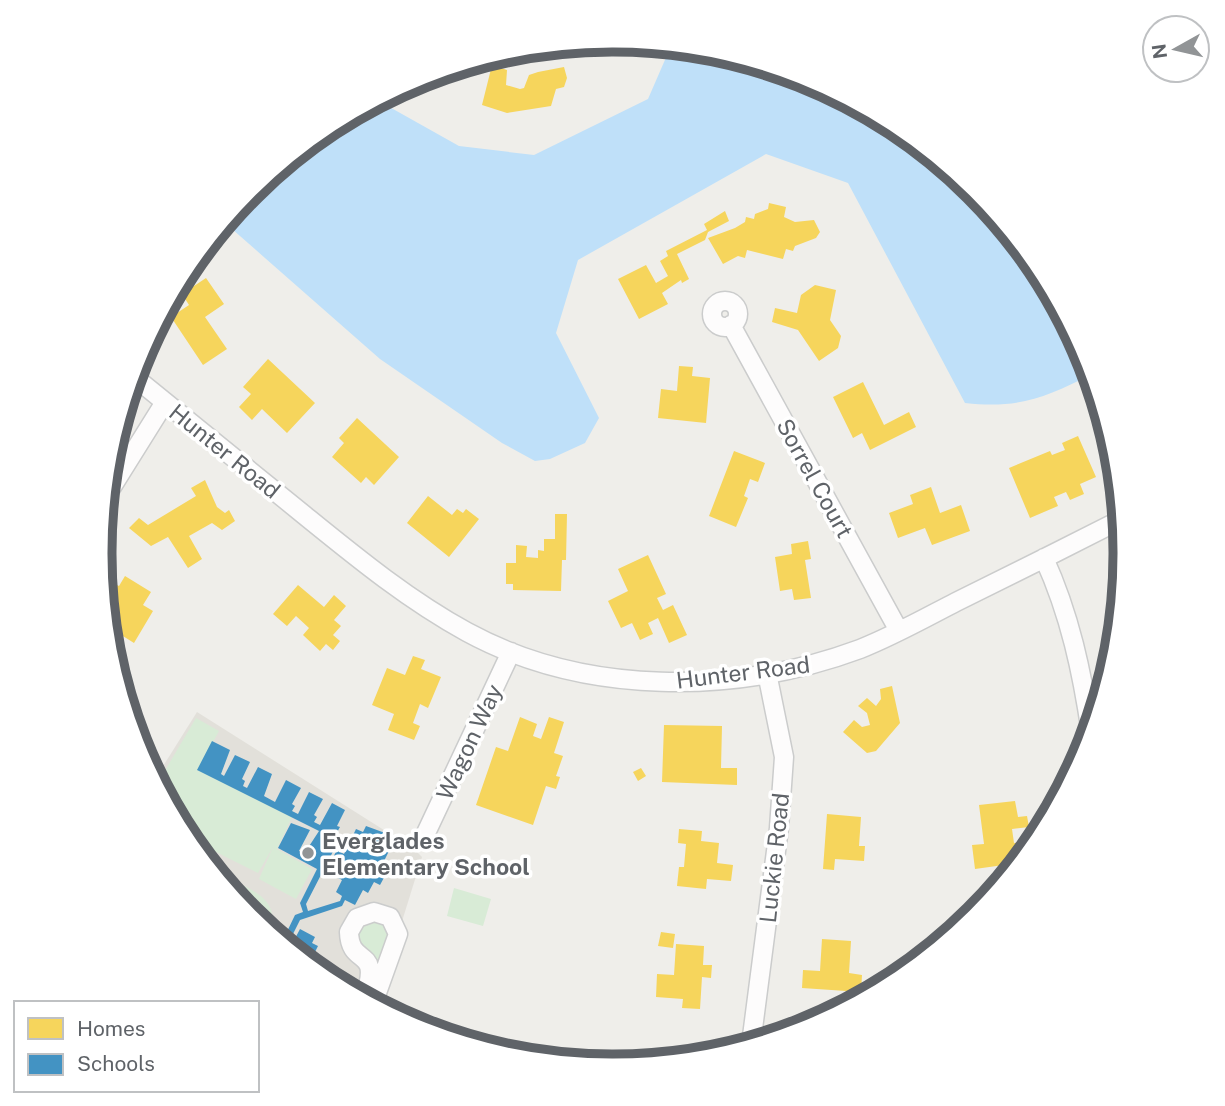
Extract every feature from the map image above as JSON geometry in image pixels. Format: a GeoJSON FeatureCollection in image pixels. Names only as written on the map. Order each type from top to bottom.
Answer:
{"type":"FeatureCollection","features":[{"type":"Feature","properties":{"kind":"street","name":"Sorrel Court"},"geometry":{"type":"LineString","coordinates":[[731,325],[899,631]]}},
{"type":"Feature","properties":{"kind":"street","name":"Hunter Road"},"geometry":{"type":"LineString","coordinates":[[142,383],[396,589],[468,632],[511,652],[566,669],[648,682],[698,682],[767,673],[808,666],[861,649],[1112,524]]}},
{"type":"Feature","properties":{"kind":"street"},"geometry":{"type":"LineString","coordinates":[[118,477],[165,402]]}},
{"type":"Feature","properties":{"kind":"street"},"geometry":{"type":"LineString","coordinates":[[1044,558],[1060,592],[1082,668],[1088,709]]}},
{"type":"Feature","properties":{"kind":"street","name":"Wagon Way"},"geometry":{"type":"LineString","coordinates":[[426,833],[511,652]]}},
{"type":"Feature","properties":{"kind":"street","name":"Luckie Road"},"geometry":{"type":"LineString","coordinates":[[752,1033],[779,828],[784,757],[767,673]]}},
{"type":"Feature","properties":{"kind":"street"},"geometry":{"type":"LineString","coordinates":[[367,989],[372,974],[369,964],[353,948],[349,933],[357,918],[374,912],[390,917],[398,934],[377,994]]}},
{"type":"Feature","properties":{"kind":"shaded area","name":"Everglades Elementary School"},"geometry":{"type":"Polygon","coordinates":[[[197,712],[414,849],[422,857],[398,934],[373,992],[308,950],[282,929],[236,883],[196,831],[161,769],[197,712]]]}},
{"type":"Feature","properties":{"kind":"green space"},"geometry":{"type":"Polygon","coordinates":[[[196,718],[219,731],[198,770],[292,817],[277,849],[312,869],[296,899],[259,879],[273,847],[258,873],[208,848],[164,773],[196,718]]]}},
{"type":"Feature","properties":{"kind":"green space"},"geometry":{"type":"Polygon","coordinates":[[[235,882],[251,889],[266,901],[272,917],[266,914],[266,908],[254,902],[235,882]]]}},
{"type":"Feature","properties":{"kind":"green space"},"geometry":{"type":"Polygon","coordinates":[[[454,888],[491,899],[483,926],[447,916],[454,888]]]}},
{"type":"Feature","properties":{"kind":"green space"},"geometry":{"type":"Polygon","coordinates":[[[382,920],[391,932],[379,970],[359,949],[354,932],[360,922],[382,920]]]}},
{"type":"Feature","properties":{"kind":"water"},"geometry":{"type":"Polygon","coordinates":[[[667,56],[710,62],[773,79],[804,91],[834,104],[891,137],[943,177],[1010,248],[1046,303],[1081,379],[1031,400],[1001,404],[965,403],[848,183],[766,154],[578,260],[556,333],[599,418],[585,443],[550,459],[535,461],[502,443],[380,359],[231,228],[282,177],[308,156],[334,137],[388,106],[459,146],[534,155],[648,99],[667,56]]]}},
{"type":"Feature","properties":{"kind":"building: Homes"},"geometry":{"type":"Polygon","coordinates":[[[564,67],[567,78],[564,87],[556,89],[551,106],[507,113],[482,105],[491,68],[507,70],[506,85],[520,89],[524,88],[529,75],[564,67]]]}},
{"type":"Feature","properties":{"kind":"building: Homes"},"geometry":{"type":"Polygon","coordinates":[[[769,203],[786,207],[784,217],[795,222],[814,220],[820,232],[816,238],[795,246],[793,251],[786,249],[783,259],[747,250],[745,258],[738,256],[723,264],[708,238],[735,228],[745,222],[746,217],[754,219],[755,214],[768,209],[769,203]]]}},
{"type":"Feature","properties":{"kind":"building: Homes"},"geometry":{"type":"Polygon","coordinates":[[[725,211],[729,221],[708,232],[705,240],[677,254],[689,279],[682,283],[681,280],[662,293],[668,304],[639,319],[618,279],[646,265],[656,283],[668,276],[660,261],[668,256],[666,251],[707,230],[704,224],[725,211]]]}},
{"type":"Feature","properties":{"kind":"building: Homes"},"geometry":{"type":"Polygon","coordinates":[[[206,278],[224,304],[205,317],[227,349],[203,365],[171,318],[189,305],[183,296],[206,278]]]}},
{"type":"Feature","properties":{"kind":"building: Homes"},"geometry":{"type":"Polygon","coordinates":[[[815,285],[836,290],[830,320],[841,336],[838,348],[819,361],[798,330],[772,322],[775,308],[797,313],[801,295],[815,285]]]}},
{"type":"Feature","properties":{"kind":"building: Homes"},"geometry":{"type":"Polygon","coordinates":[[[268,359],[315,403],[287,433],[262,409],[252,420],[239,407],[251,394],[243,387],[268,359]]]}},
{"type":"Feature","properties":{"kind":"building: Homes"},"geometry":{"type":"Polygon","coordinates":[[[679,366],[693,367],[692,376],[710,378],[706,423],[658,418],[661,389],[677,391],[679,366]]]}},
{"type":"Feature","properties":{"kind":"building: Homes"},"geometry":{"type":"Polygon","coordinates":[[[863,382],[884,425],[909,412],[916,427],[870,450],[862,433],[853,438],[833,397],[863,382]]]}},
{"type":"Feature","properties":{"kind":"building: Homes"},"geometry":{"type":"Polygon","coordinates":[[[357,418],[399,457],[374,485],[366,477],[361,483],[332,457],[344,443],[339,438],[357,418]]]}},
{"type":"Feature","properties":{"kind":"building: Homes"},"geometry":{"type":"Polygon","coordinates":[[[1078,436],[1096,477],[1080,484],[1084,494],[1070,500],[1066,492],[1054,497],[1058,506],[1030,518],[1009,468],[1050,451],[1052,455],[1065,450],[1062,443],[1078,436]]]}},
{"type":"Feature","properties":{"kind":"building: Homes"},"geometry":{"type":"Polygon","coordinates":[[[734,451],[765,463],[758,482],[750,479],[744,496],[748,498],[736,527],[709,516],[734,451]]]}},
{"type":"Feature","properties":{"kind":"building: Homes"},"geometry":{"type":"Polygon","coordinates":[[[205,480],[217,507],[225,513],[229,510],[235,521],[222,530],[212,523],[189,536],[202,559],[188,568],[168,537],[151,546],[129,528],[139,518],[148,525],[196,496],[191,488],[205,480]]]}},
{"type":"Feature","properties":{"kind":"building: Homes"},"geometry":{"type":"Polygon","coordinates":[[[931,487],[940,513],[961,505],[970,531],[932,545],[925,528],[898,538],[889,513],[913,504],[910,495],[931,487]]]}},
{"type":"Feature","properties":{"kind":"building: Homes"},"geometry":{"type":"Polygon","coordinates":[[[428,496],[452,515],[457,509],[463,513],[466,509],[479,519],[449,557],[407,523],[428,496]]]}},
{"type":"Feature","properties":{"kind":"building: Homes"},"geometry":{"type":"Polygon","coordinates":[[[555,514],[567,514],[566,560],[562,560],[561,591],[513,590],[513,584],[506,584],[506,563],[516,563],[516,545],[527,546],[526,557],[538,558],[538,550],[544,551],[544,539],[555,539],[555,514]]]}},
{"type":"Feature","properties":{"kind":"building: Homes"},"geometry":{"type":"Polygon","coordinates":[[[808,541],[811,559],[805,560],[811,598],[794,600],[792,589],[780,591],[775,557],[792,554],[791,544],[808,541]]]}},
{"type":"Feature","properties":{"kind":"building: Homes"},"geometry":{"type":"Polygon","coordinates":[[[648,555],[666,594],[657,598],[663,610],[673,605],[687,635],[669,643],[658,618],[648,623],[653,634],[640,640],[632,623],[621,628],[608,601],[628,591],[618,569],[648,555]]]}},
{"type":"Feature","properties":{"kind":"building: Homes"},"geometry":{"type":"Polygon","coordinates":[[[125,576],[151,592],[143,605],[153,611],[134,643],[119,633],[113,583],[119,586],[125,576]]]}},
{"type":"Feature","properties":{"kind":"building: Homes"},"geometry":{"type":"Polygon","coordinates":[[[298,585],[324,607],[334,595],[346,606],[334,620],[341,626],[333,635],[340,641],[333,650],[326,644],[320,651],[303,635],[309,628],[296,616],[287,626],[273,614],[298,585]]]}},
{"type":"Feature","properties":{"kind":"building: Homes"},"geometry":{"type":"Polygon","coordinates":[[[413,656],[425,660],[421,669],[441,677],[428,708],[420,704],[413,723],[420,726],[414,740],[388,730],[394,714],[372,705],[387,668],[405,675],[413,656]]]}},
{"type":"Feature","properties":{"kind":"building: Homes"},"geometry":{"type":"Polygon","coordinates":[[[892,686],[900,723],[876,751],[867,753],[843,732],[854,720],[862,727],[870,725],[867,713],[858,706],[867,698],[876,706],[881,699],[880,689],[892,686]]]}},
{"type":"Feature","properties":{"kind":"building: Homes"},"geometry":{"type":"Polygon","coordinates":[[[520,717],[537,724],[533,736],[541,739],[549,717],[564,722],[554,753],[563,756],[556,776],[560,777],[556,789],[546,786],[533,825],[476,805],[496,747],[508,751],[520,717]]]}},
{"type":"Feature","properties":{"kind":"building: Homes"},"geometry":{"type":"Polygon","coordinates":[[[664,725],[722,726],[721,768],[737,768],[737,785],[662,782],[664,725]]]}},
{"type":"Feature","properties":{"kind":"building: Homes"},"geometry":{"type":"Polygon","coordinates":[[[641,768],[646,776],[638,781],[633,772],[641,768]]]}},
{"type":"Feature","properties":{"kind":"building: Homes"},"geometry":{"type":"Polygon","coordinates":[[[1015,801],[1018,817],[1027,816],[1029,827],[1012,829],[1014,843],[1021,842],[1004,865],[975,869],[972,845],[984,844],[979,805],[1015,801]]]}},
{"type":"Feature","properties":{"kind":"building: Homes"},"geometry":{"type":"Polygon","coordinates":[[[827,814],[861,817],[859,846],[865,846],[864,861],[835,859],[834,870],[823,869],[827,814]]]}},
{"type":"Feature","properties":{"kind":"building: Homes"},"geometry":{"type":"Polygon","coordinates":[[[679,829],[702,831],[701,841],[719,843],[717,863],[733,865],[731,881],[707,879],[706,889],[677,886],[679,867],[684,867],[686,844],[678,843],[679,829]]]}},
{"type":"Feature","properties":{"kind":"building: Homes"},"geometry":{"type":"Polygon","coordinates":[[[661,932],[675,934],[673,948],[658,946],[661,932]]]}},
{"type":"Feature","properties":{"kind":"building: Homes"},"geometry":{"type":"Polygon","coordinates":[[[822,939],[851,941],[849,973],[862,975],[861,987],[853,991],[802,988],[803,970],[820,971],[822,939]]]}},
{"type":"Feature","properties":{"kind":"building: Homes"},"geometry":{"type":"Polygon","coordinates":[[[676,944],[704,946],[703,965],[712,965],[711,978],[702,977],[700,1009],[682,1008],[683,999],[656,997],[657,974],[674,975],[676,944]]]}},
{"type":"Feature","properties":{"kind":"building: Schools"},"geometry":{"type":"Polygon","coordinates":[[[212,741],[230,750],[221,774],[224,776],[235,755],[250,762],[242,779],[245,781],[243,786],[247,788],[258,767],[272,774],[264,796],[275,802],[286,780],[301,788],[292,804],[295,806],[292,811],[298,814],[309,792],[323,799],[314,815],[317,817],[314,822],[320,825],[332,803],[345,810],[337,826],[340,827],[336,834],[341,836],[306,904],[308,911],[340,901],[342,896],[336,892],[342,880],[333,875],[338,865],[331,861],[337,850],[344,854],[356,829],[363,832],[366,826],[396,837],[379,871],[386,874],[380,885],[374,882],[368,893],[363,890],[355,905],[345,900],[342,906],[300,920],[292,937],[287,933],[295,915],[303,912],[300,903],[317,869],[278,848],[291,823],[310,830],[299,851],[304,854],[319,831],[197,770],[212,741]]]}},
{"type":"Feature","properties":{"kind":"building: Schools"},"geometry":{"type":"Polygon","coordinates":[[[300,929],[315,937],[312,943],[318,946],[314,954],[308,950],[295,939],[300,929]]]}},
{"type":"Feature","properties":{"kind":"place","name":"Everglades Elementary School"},"geometry":{"type":"Point","coordinates":[308,853]}}]}
